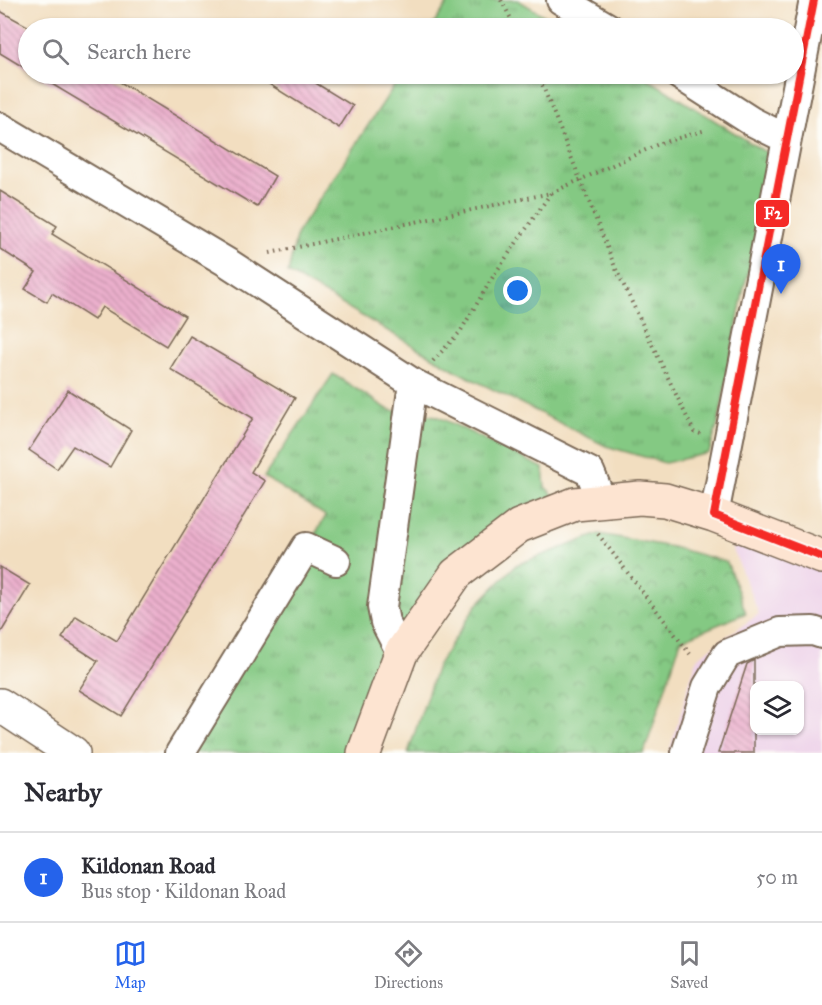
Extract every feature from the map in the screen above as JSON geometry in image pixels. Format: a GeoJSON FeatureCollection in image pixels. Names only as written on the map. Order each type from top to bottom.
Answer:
{"type":"FeatureCollection","features":[{"type":"Feature","properties":{"kind":"main road"},"geometry":{"type":"LineString","coordinates":[[364,753],[401,653],[456,574],[519,526],[588,503],[665,500],[714,515],[822,557]]}},
{"type":"Feature","properties":{"kind":"street"},"geometry":{"type":"LineString","coordinates":[[561,0],[592,18]]}},
{"type":"Feature","properties":{"kind":"street"},"geometry":{"type":"LineString","coordinates":[[804,49],[814,0]]}},
{"type":"Feature","properties":{"kind":"street"},"geometry":{"type":"LineString","coordinates":[[693,84],[751,122],[786,138]]}},
{"type":"Feature","properties":{"kind":"street"},"geometry":{"type":"LineString","coordinates":[[714,515],[797,84]]}},
{"type":"Feature","properties":{"kind":"street"},"geometry":{"type":"LineString","coordinates":[[0,127],[228,263],[413,383],[590,472],[588,503]]}},
{"type":"Feature","properties":{"kind":"street"},"geometry":{"type":"LineString","coordinates":[[401,653],[385,622],[382,607],[413,383]]}},
{"type":"Feature","properties":{"kind":"street"},"geometry":{"type":"LineString","coordinates":[[180,753],[306,547],[336,561]]}},
{"type":"Feature","properties":{"kind":"street"},"geometry":{"type":"LineString","coordinates":[[686,753],[711,681],[727,654],[780,632],[813,631],[822,634]]}},
{"type":"Feature","properties":{"kind":"street"},"geometry":{"type":"LineString","coordinates":[[0,705],[73,753]]}},
{"type":"Feature","properties":{"kind":"path"},"geometry":{"type":"LineString","coordinates":[[501,0],[511,18]]}},
{"type":"Feature","properties":{"kind":"path"},"geometry":{"type":"LineString","coordinates":[[542,84],[615,267],[694,432],[728,444]]}},
{"type":"Feature","properties":{"kind":"path"},"geometry":{"type":"LineString","coordinates":[[228,263],[552,193],[661,142],[715,127]]}},
{"type":"Feature","properties":{"kind":"path"},"geometry":{"type":"LineString","coordinates":[[413,383],[460,332],[494,275],[552,193]]}},
{"type":"Feature","properties":{"kind":"path"},"geometry":{"type":"LineString","coordinates":[[588,503],[711,681]]}},
{"type":"Feature","properties":{"kind":"shaded area"},"geometry":{"type":"Polygon","coordinates":[[[728,537],[822,569],[822,753],[669,753],[697,658],[759,614],[728,537]]]}},
{"type":"Feature","properties":{"kind":"green space"},"geometry":{"type":"Polygon","coordinates":[[[450,0],[518,0],[548,18],[438,18],[450,0]]]}},
{"type":"Feature","properties":{"kind":"green space"},"geometry":{"type":"Polygon","coordinates":[[[395,84],[656,84],[770,155],[782,156],[744,287],[719,420],[709,453],[665,463],[606,446],[462,374],[288,273],[297,233],[395,84]]]}},
{"type":"Feature","properties":{"kind":"green space"},"geometry":{"type":"Polygon","coordinates":[[[333,374],[389,410],[437,416],[543,468],[545,487],[567,508],[454,574],[361,753],[183,753],[326,516],[264,477],[333,374]]]}},
{"type":"Feature","properties":{"kind":"green space"},"geometry":{"type":"Polygon","coordinates":[[[599,534],[672,547],[727,562],[746,613],[681,640],[644,753],[408,753],[437,666],[476,606],[516,565],[599,534]]]}},
{"type":"Feature","properties":{"kind":"building"},"geometry":{"type":"Polygon","coordinates":[[[0,11],[18,21],[18,64],[0,53],[0,11]]]}},
{"type":"Feature","properties":{"kind":"building"},"geometry":{"type":"Polygon","coordinates":[[[52,84],[123,84],[275,176],[257,207],[52,84]]]}},
{"type":"Feature","properties":{"kind":"building"},"geometry":{"type":"Polygon","coordinates":[[[269,84],[317,84],[353,106],[339,128],[269,84]]]}},
{"type":"Feature","properties":{"kind":"building"},"geometry":{"type":"Polygon","coordinates":[[[0,191],[57,226],[52,234],[185,316],[166,346],[102,307],[94,320],[52,293],[47,302],[25,289],[36,272],[0,249],[0,191]]]}},
{"type":"Feature","properties":{"kind":"building"},"geometry":{"type":"Polygon","coordinates":[[[190,336],[295,398],[251,472],[265,481],[121,716],[79,690],[98,661],[62,638],[76,616],[117,641],[253,418],[170,369],[190,336]]]}},
{"type":"Feature","properties":{"kind":"building"},"geometry":{"type":"Polygon","coordinates":[[[68,390],[131,430],[110,467],[73,446],[57,469],[29,450],[68,390]]]}},
{"type":"Feature","properties":{"kind":"building"},"geometry":{"type":"Polygon","coordinates":[[[0,567],[30,585],[0,634],[0,567]]]}},
{"type":"Feature","properties":{"kind":"building"},"geometry":{"type":"Polygon","coordinates":[[[754,660],[754,681],[750,681],[750,735],[754,735],[754,753],[718,753],[747,664],[754,660]]]}},
{"type":"Feature","properties":{"kind":"transit line","name":"F2"},"geometry":{"type":"LineString","coordinates":[[804,52],[814,0]]}},
{"type":"Feature","properties":{"kind":"transit line","name":"F2"},"geometry":{"type":"LineString","coordinates":[[714,515],[798,84]]}},
{"type":"Feature","properties":{"kind":"transit line","name":"F2"},"geometry":{"type":"LineString","coordinates":[[714,515],[822,557]]}},
{"type":"Feature","properties":{"kind":"place","name":"Kildonan Road"},"geometry":{"type":"Point","coordinates":[781,294]}}]}
